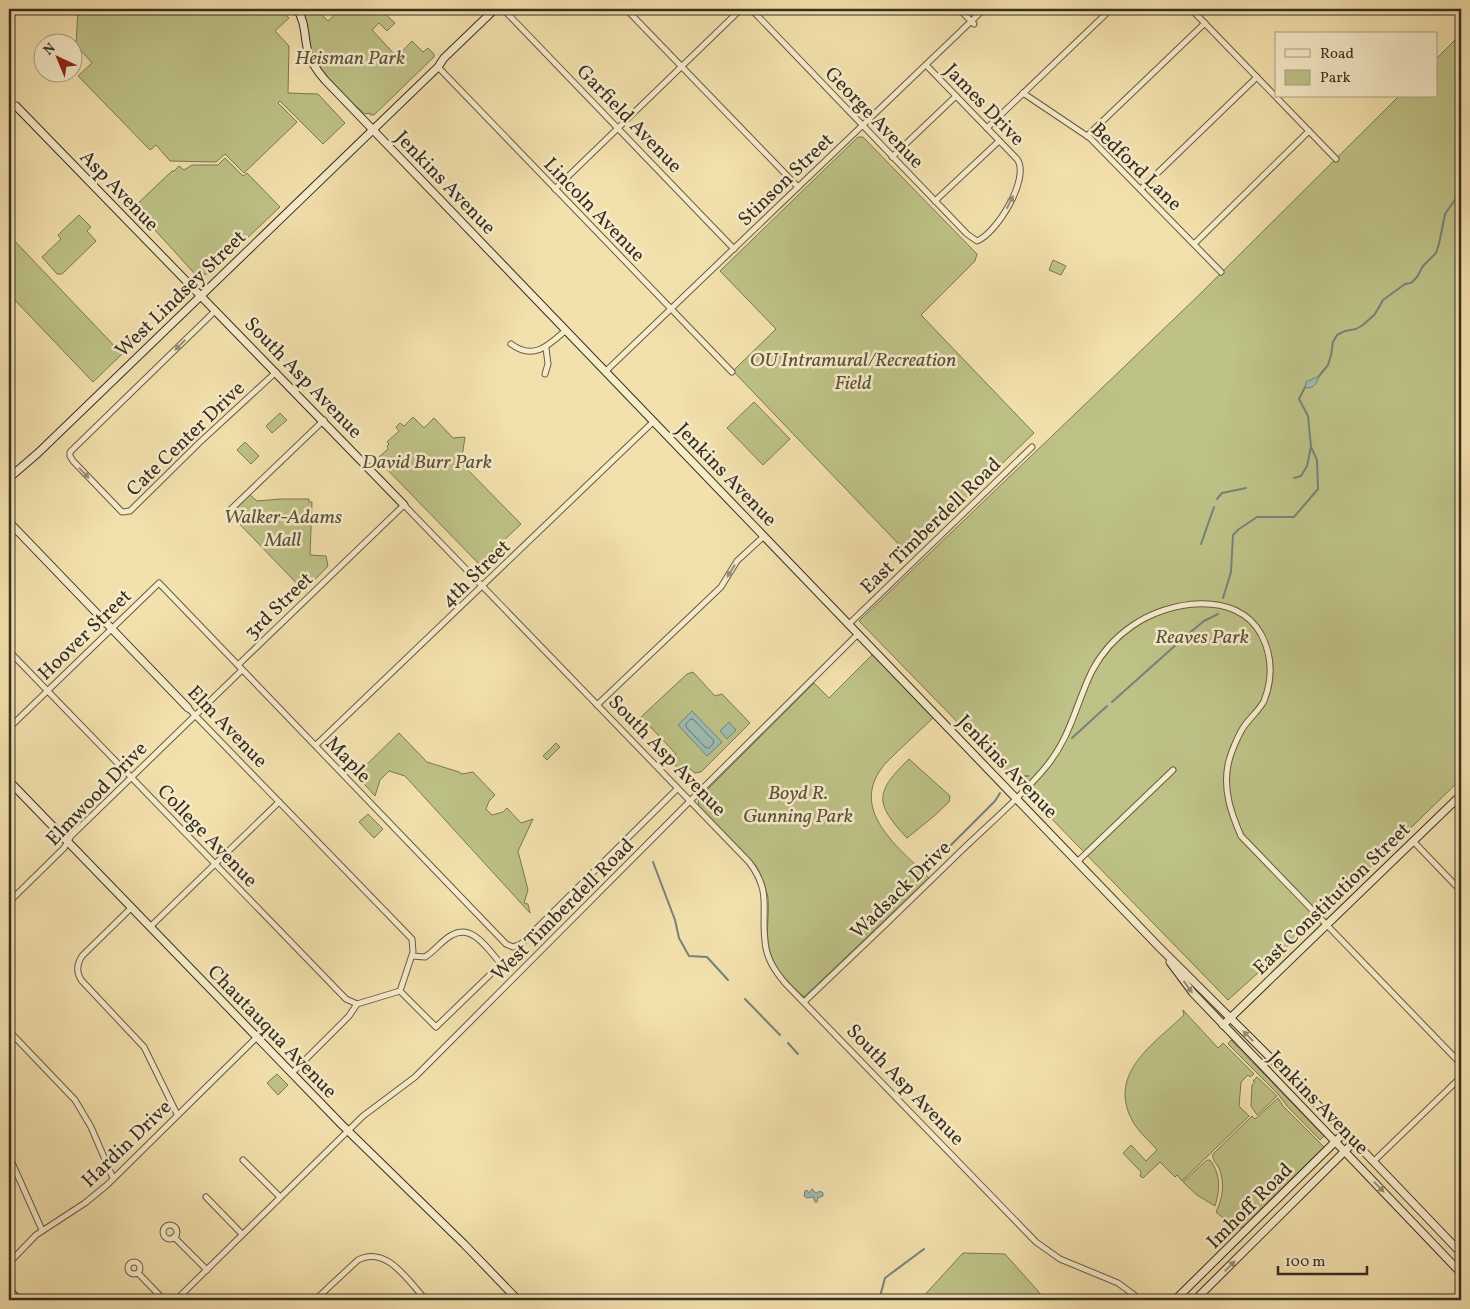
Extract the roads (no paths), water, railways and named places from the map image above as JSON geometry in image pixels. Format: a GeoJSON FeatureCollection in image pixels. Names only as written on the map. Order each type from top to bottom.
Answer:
{"type":"FeatureCollection","features":[{"type":"Feature","properties":{"kind":"street","name":"Jenkins Avenue"},"geometry":{"type":"LineString","coordinates":[[297,9],[305,28],[308,53],[325,80],[1159,947],[1345,1132],[1460,1251]]}},
{"type":"Feature","properties":{"kind":"street"},"geometry":{"type":"LineString","coordinates":[[438,67],[444,58],[495,9]]}},
{"type":"Feature","properties":{"kind":"street"},"geometry":{"type":"LineString","coordinates":[[438,67],[447,61],[502,9]]}},
{"type":"Feature","properties":{"kind":"street","name":"Garfield Avenue"},"geometry":{"type":"LineString","coordinates":[[502,9],[734,249]]}},
{"type":"Feature","properties":{"kind":"street"},"geometry":{"type":"LineString","coordinates":[[626,9],[798,187]]}},
{"type":"Feature","properties":{"kind":"street"},"geometry":{"type":"LineString","coordinates":[[555,189],[741,9]]}},
{"type":"Feature","properties":{"kind":"street","name":"George Avenue"},"geometry":{"type":"LineString","coordinates":[[751,9],[971,238],[975,241],[980,240]]}},
{"type":"Feature","properties":{"kind":"street"},"geometry":{"type":"LineString","coordinates":[[959,9],[973,23]]}},
{"type":"Feature","properties":{"kind":"street","name":"Stinson Street"},"geometry":{"type":"LineString","coordinates":[[606,371],[926,65],[973,23],[984,9]]}},
{"type":"Feature","properties":{"kind":"street"},"geometry":{"type":"LineString","coordinates":[[987,128],[1110,9]]}},
{"type":"Feature","properties":{"kind":"street"},"geometry":{"type":"LineString","coordinates":[[1191,9],[1275,95]]}},
{"type":"Feature","properties":{"kind":"street"},"geometry":{"type":"LineString","coordinates":[[1087,136],[1205,23]]}},
{"type":"Feature","properties":{"kind":"street","name":"James Drive"},"geometry":{"type":"LineString","coordinates":[[926,65],[1020,163],[1020,174],[1015,191],[1005,212],[996,226],[980,240]]}},
{"type":"Feature","properties":{"kind":"street","name":"West Lindsey Street"},"geometry":{"type":"LineString","coordinates":[[9,478],[38,453],[438,67]]}},
{"type":"Feature","properties":{"kind":"street","name":"Lincoln Avenue"},"geometry":{"type":"LineString","coordinates":[[438,67],[732,372]]}},
{"type":"Feature","properties":{"kind":"street"},"geometry":{"type":"LineString","coordinates":[[1141,189],[1257,77]]}},
{"type":"Feature","properties":{"kind":"street","name":"Bedford Lane"},"geometry":{"type":"LineString","coordinates":[[1023,94],[1087,136],[1141,189],[1220,272]]}},
{"type":"Feature","properties":{"kind":"street"},"geometry":{"type":"LineString","coordinates":[[892,157],[956,96]]}},
{"type":"Feature","properties":{"kind":"street"},"geometry":{"type":"LineString","coordinates":[[1278,98],[1336,159]]}},
{"type":"Feature","properties":{"kind":"street","name":"Asp Avenue"},"geometry":{"type":"LineString","coordinates":[[16,106],[201,296]]}},
{"type":"Feature","properties":{"kind":"street"},"geometry":{"type":"LineString","coordinates":[[1194,244],[1310,131]]}},
{"type":"Feature","properties":{"kind":"street"},"geometry":{"type":"LineString","coordinates":[[935,201],[999,141]]}},
{"type":"Feature","properties":{"kind":"street","name":"South Asp Avenue"},"geometry":{"type":"LineString","coordinates":[[201,296],[324,420],[755,870],[764,893],[764,940],[768,956],[776,971],[804,1002],[1036,1242],[1060,1259],[1118,1283],[1141,1300]]}},
{"type":"Feature","properties":{"kind":"street","name":"Cate Center Drive"},"geometry":{"type":"LineString","coordinates":[[215,311],[70,452],[73,462],[119,510],[127,512],[136,507],[199,443],[276,372]]}},
{"type":"Feature","properties":{"kind":"street"},"geometry":{"type":"LineString","coordinates":[[512,344],[519,349],[528,351],[546,348],[566,330]]}},
{"type":"Feature","properties":{"kind":"street"},"geometry":{"type":"LineString","coordinates":[[545,374],[548,364],[546,348]]}},
{"type":"Feature","properties":{"kind":"street"},"geometry":{"type":"LineString","coordinates":[[228,512],[324,420]]}},
{"type":"Feature","properties":{"kind":"street","name":"4th Street"},"geometry":{"type":"LineString","coordinates":[[316,746],[654,422]]}},
{"type":"Feature","properties":{"kind":"street","name":"East Timberdell Road"},"geometry":{"type":"LineString","coordinates":[[849,624],[1032,447]]}},
{"type":"Feature","properties":{"kind":"street","name":"3rd Street"},"geometry":{"type":"LineString","coordinates":[[238,666],[404,504]]}},
{"type":"Feature","properties":{"kind":"street","name":"Elm Avenue"},"geometry":{"type":"LineString","coordinates":[[9,522],[408,935],[413,942],[412,956]]}},
{"type":"Feature","properties":{"kind":"street"},"geometry":{"type":"LineString","coordinates":[[597,705],[721,587],[737,561],[764,536]]}},
{"type":"Feature","properties":{"kind":"street","name":"Maple"},"geometry":{"type":"LineString","coordinates":[[159,583],[506,944],[513,947],[521,944],[677,789]]}},
{"type":"Feature","properties":{"kind":"street","name":"Hoover Street"},"geometry":{"type":"LineString","coordinates":[[9,728],[159,583]]}},
{"type":"Feature","properties":{"kind":"street","name":"Wadsack Drive"},"geometry":{"type":"LineString","coordinates":[[804,1002],[1044,769],[1074,719],[1093,669],[1115,640],[1134,625],[1162,610],[1181,605],[1206,603],[1229,607],[1244,616],[1260,632],[1270,656],[1271,672],[1263,702],[1243,727],[1228,763],[1227,797],[1241,836],[1461,1064]]}},
{"type":"Feature","properties":{"kind":"street","name":"West Timberdell Road"},"geometry":{"type":"LineString","coordinates":[[176,1300],[348,1130],[415,1076],[858,634]]}},
{"type":"Feature","properties":{"kind":"street","name":"College Avenue"},"geometry":{"type":"LineString","coordinates":[[9,651],[346,999],[357,1004]]}},
{"type":"Feature","properties":{"kind":"street","name":"Elmwood Drive"},"geometry":{"type":"LineString","coordinates":[[9,902],[64,848],[71,836],[131,776],[242,670]]}},
{"type":"Feature","properties":{"kind":"street"},"geometry":{"type":"LineString","coordinates":[[1077,862],[1173,770]]}},
{"type":"Feature","properties":{"kind":"street","name":"Chautauqua Avenue"},"geometry":{"type":"LineString","coordinates":[[9,781],[292,1073],[518,1300]]}},
{"type":"Feature","properties":{"kind":"street","name":"East Constitution Street"},"geometry":{"type":"LineString","coordinates":[[1223,1025],[1461,795]]}},
{"type":"Feature","properties":{"kind":"street"},"geometry":{"type":"LineString","coordinates":[[150,927],[279,802]]}},
{"type":"Feature","properties":{"kind":"street"},"geometry":{"type":"LineString","coordinates":[[1413,841],[1461,891]]}},
{"type":"Feature","properties":{"kind":"street"},"geometry":{"type":"LineString","coordinates":[[131,908],[82,956],[78,964],[78,974],[82,981],[144,1047],[178,1114]]}},
{"type":"Feature","properties":{"kind":"street"},"geometry":{"type":"LineString","coordinates":[[470,933],[478,938],[501,964],[436,1027],[400,991],[412,956],[425,957],[452,935],[470,933]]}},
{"type":"Feature","properties":{"kind":"street","name":"Jenkins Avenue"},"geometry":{"type":"LineString","coordinates":[[1159,947],[1193,994],[1461,1273]]}},
{"type":"Feature","properties":{"kind":"street"},"geometry":{"type":"LineString","coordinates":[[292,1073],[350,1016],[357,1004],[400,991]]}},
{"type":"Feature","properties":{"kind":"street"},"geometry":{"type":"LineString","coordinates":[[9,1031],[75,1100],[91,1126],[113,1178]]}},
{"type":"Feature","properties":{"kind":"street","name":"Hardin Drive"},"geometry":{"type":"LineString","coordinates":[[9,1263],[42,1230],[85,1203],[113,1178],[257,1037]]}},
{"type":"Feature","properties":{"kind":"street"},"geometry":{"type":"LineString","coordinates":[[1373,1162],[1461,1077]]}},
{"type":"Feature","properties":{"kind":"street","name":"Imhoff Road"},"geometry":{"type":"LineString","coordinates":[[1175,1300],[1345,1132]]}},
{"type":"Feature","properties":{"kind":"street","name":"Imhoff Road"},"geometry":{"type":"LineString","coordinates":[[1195,1300],[1354,1142]]}},
{"type":"Feature","properties":{"kind":"street"},"geometry":{"type":"LineString","coordinates":[[9,1156],[42,1230]]}},
{"type":"Feature","properties":{"kind":"street"},"geometry":{"type":"LineString","coordinates":[[243,1160],[280,1197]]}},
{"type":"Feature","properties":{"kind":"street"},"geometry":{"type":"LineString","coordinates":[[206,1197],[242,1234]]}},
{"type":"Feature","properties":{"kind":"street"},"geometry":{"type":"LineString","coordinates":[[1413,1223],[1423,1214]]}},
{"type":"Feature","properties":{"kind":"street"},"geometry":{"type":"LineString","coordinates":[[174,1237],[207,1270]]}},
{"type":"Feature","properties":{"kind":"street"},"geometry":{"type":"LineString","coordinates":[[1448,1259],[1460,1251]]}},
{"type":"Feature","properties":{"kind":"street"},"geometry":{"type":"LineString","coordinates":[[315,1300],[358,1260],[373,1256],[386,1260],[426,1300]]}},
{"type":"Feature","properties":{"kind":"street"},"geometry":{"type":"LineString","coordinates":[[138,1273],[164,1300]]}},
{"type":"Feature","properties":{"kind":"street"},"geometry":{"type":"LineString","coordinates":[[9,1290],[18,1300]]}},
{"type":"Feature","properties":{"kind":"street"},"geometry":{"type":"LineString","coordinates":[[92,1300],[96,1298],[102,1300]]}},
{"type":"Feature","properties":{"kind":"water"},"geometry":{"type":"Polygon","coordinates":[[[1319,376],[1314,386],[1310,388],[1305,387],[1306,382],[1319,376]]]}},
{"type":"Feature","properties":{"kind":"water"},"geometry":{"type":"Polygon","coordinates":[[[692,711],[722,742],[707,756],[678,725],[692,711]]]}},
{"type":"Feature","properties":{"kind":"water"},"geometry":{"type":"Polygon","coordinates":[[[729,722],[736,730],[727,739],[720,731],[729,722]]]}},
{"type":"Feature","properties":{"kind":"water"},"geometry":{"type":"Polygon","coordinates":[[[812,1189],[816,1193],[820,1191],[823,1193],[823,1196],[818,1198],[817,1202],[815,1202],[813,1197],[807,1198],[804,1196],[805,1191],[807,1190],[809,1193],[812,1189]]]}},
{"type":"Feature","properties":{"kind":"waterway"},"geometry":{"type":"LineString","coordinates":[[1319,376],[1328,365],[1333,342],[1337,335],[1363,325],[1375,314],[1383,300],[1405,284],[1411,283],[1423,266],[1436,253],[1445,214],[1461,191]]}},
{"type":"Feature","properties":{"kind":"waterway"},"geometry":{"type":"LineString","coordinates":[[1294,478],[1301,476],[1307,466],[1311,447],[1308,416],[1299,399],[1305,387]]}},
{"type":"Feature","properties":{"kind":"waterway"},"geometry":{"type":"LineString","coordinates":[[1223,598],[1231,572],[1233,535],[1257,517],[1294,517],[1318,489],[1317,460],[1311,447]]}},
{"type":"Feature","properties":{"kind":"waterway"},"geometry":{"type":"LineString","coordinates":[[1217,499],[1222,493],[1246,488]]}},
{"type":"Feature","properties":{"kind":"waterway"},"geometry":{"type":"LineString","coordinates":[[1201,544],[1214,507]]}},
{"type":"Feature","properties":{"kind":"waterway"},"geometry":{"type":"LineString","coordinates":[[1112,702],[1187,635],[1204,621],[1218,614]]}},
{"type":"Feature","properties":{"kind":"waterway"},"geometry":{"type":"LineString","coordinates":[[1072,738],[1107,706]]}},
{"type":"Feature","properties":{"kind":"waterway"},"geometry":{"type":"LineString","coordinates":[[1015,777],[1028,776]]}},
{"type":"Feature","properties":{"kind":"waterway"},"geometry":{"type":"LineString","coordinates":[[945,851],[995,801],[1000,793]]}},
{"type":"Feature","properties":{"kind":"waterway"},"geometry":{"type":"LineString","coordinates":[[653,862],[675,920],[679,938],[689,956],[707,957],[728,980]]}},
{"type":"Feature","properties":{"kind":"waterway"},"geometry":{"type":"LineString","coordinates":[[745,999],[780,1035]]}},
{"type":"Feature","properties":{"kind":"waterway"},"geometry":{"type":"LineString","coordinates":[[788,1043],[798,1054]]}},
{"type":"Feature","properties":{"kind":"waterway"},"geometry":{"type":"LineString","coordinates":[[879,1300],[885,1278],[924,1249]]}},
{"type":"Feature","properties":{"kind":"park label","name":"Heisman Park"},"geometry":{"type":"Point","coordinates":[350,57]}},
{"type":"Feature","properties":{"kind":"park label","name":"OU Intramural/Recreation Field"},"geometry":{"type":"Point","coordinates":[853,370]}},
{"type":"Feature","properties":{"kind":"park label","name":"David Burr Park"},"geometry":{"type":"Point","coordinates":[427,461]}},
{"type":"Feature","properties":{"kind":"park label","name":"Walker-Adams Mall"},"geometry":{"type":"Point","coordinates":[283,528]}},
{"type":"Feature","properties":{"kind":"park label","name":"Reaves Park"},"geometry":{"type":"Point","coordinates":[1202,636]}},
{"type":"Feature","properties":{"kind":"park label","name":"Boyd R. Gunning Park"},"geometry":{"type":"Point","coordinates":[798,804]}}]}
